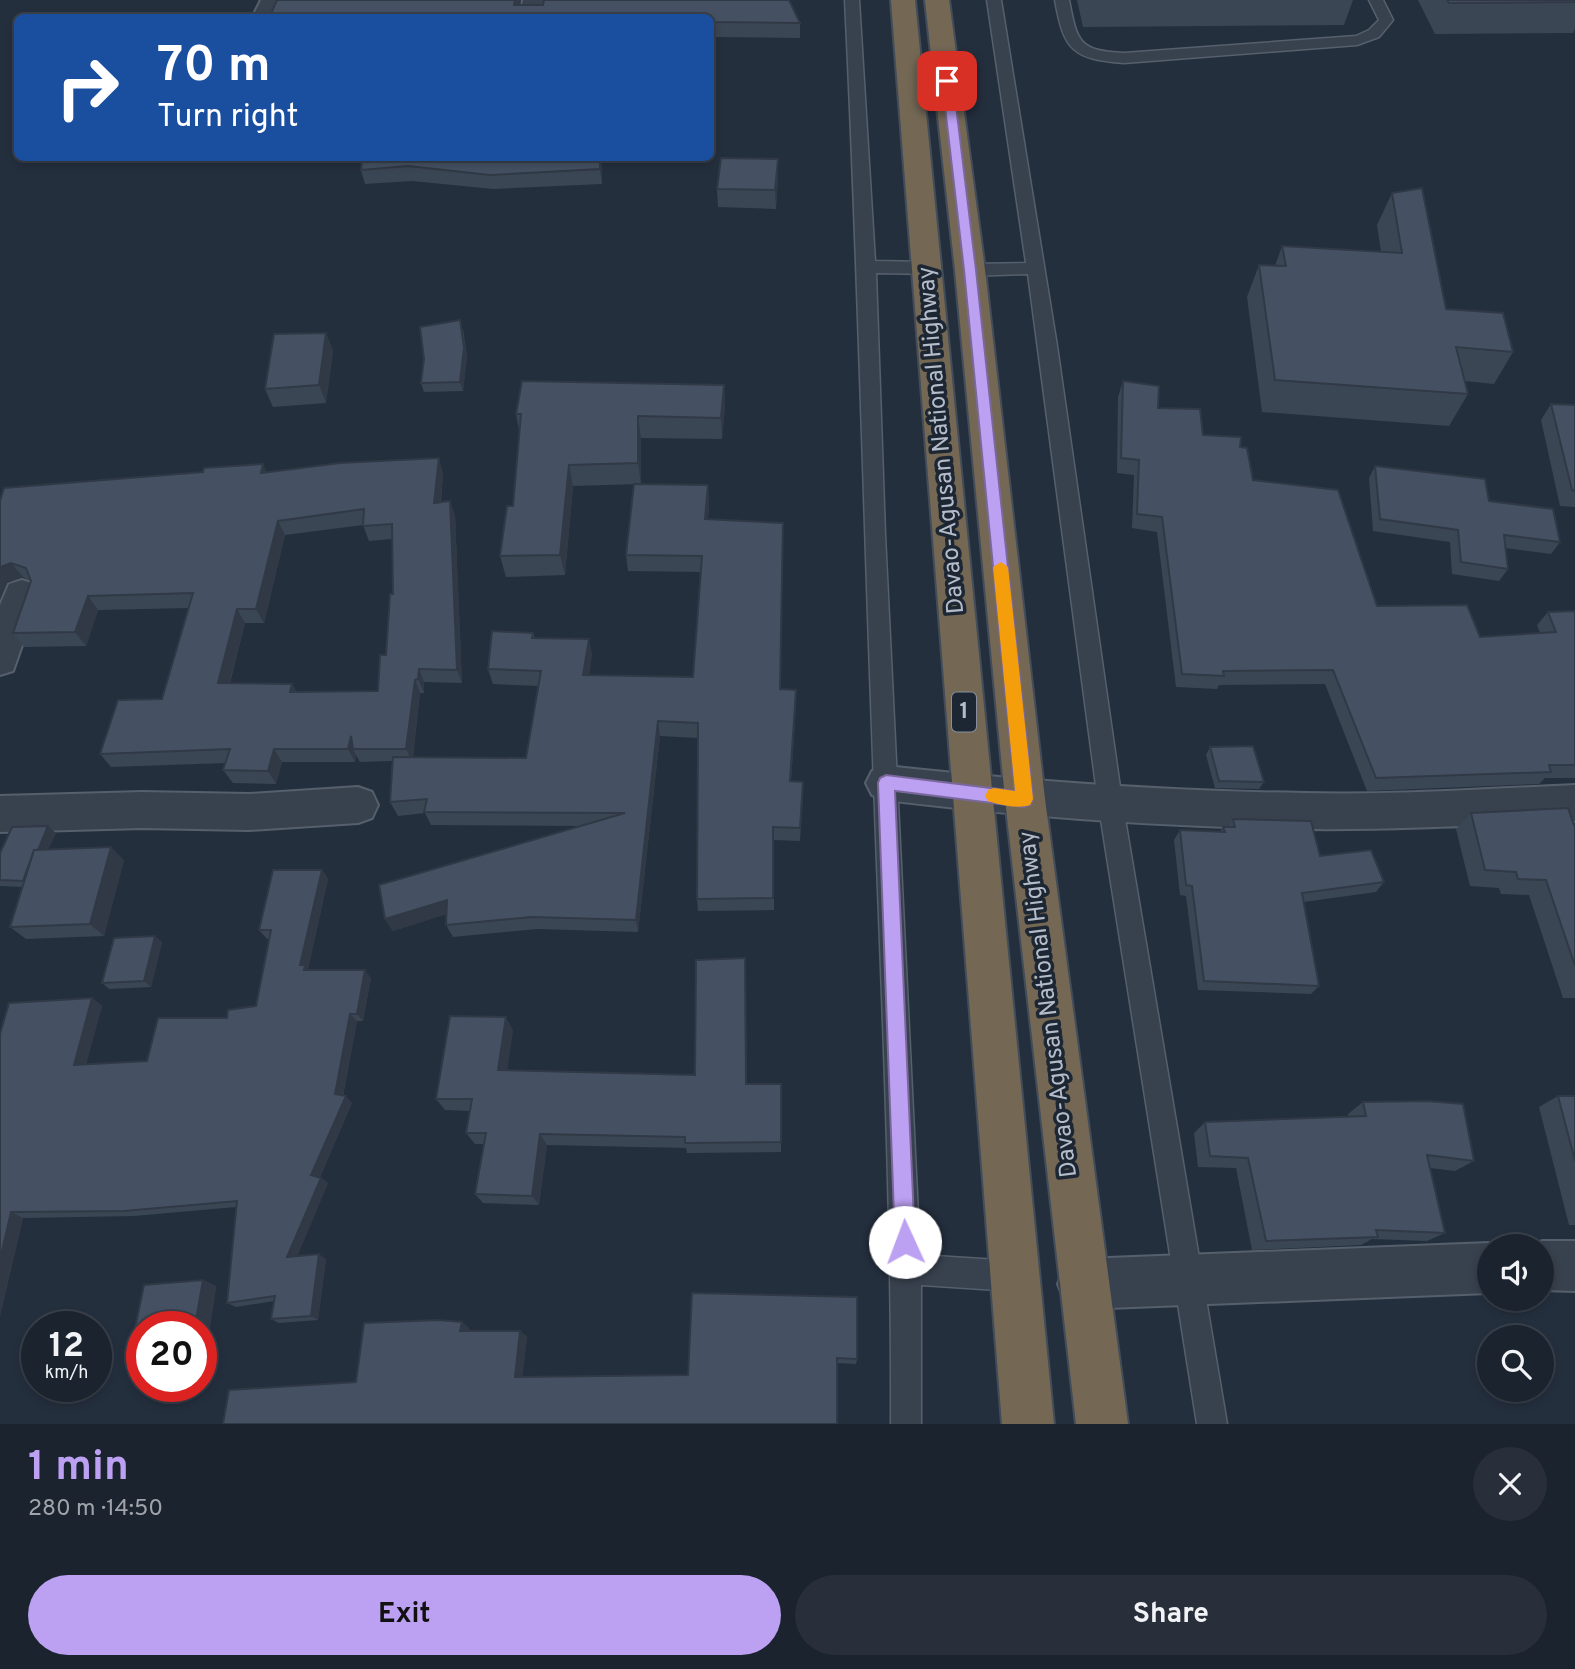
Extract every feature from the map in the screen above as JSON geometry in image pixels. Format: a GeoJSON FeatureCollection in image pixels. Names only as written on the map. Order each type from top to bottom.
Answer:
{"type":"FeatureCollection","features":[{"type":"Feature","properties":{"kind":"highway","name":"Davao-Agusan National Highway"},"geometry":{"type":"LineString","coordinates":[[903,0],[929,268],[971,793],[1028,1424]]}},
{"type":"Feature","properties":{"kind":"highway","name":"Davao-Agusan National Highway"},"geometry":{"type":"LineString","coordinates":[[937,0],[970,270],[1024,799],[1102,1424]]}},
{"type":"Feature","properties":{"kind":"street"},"geometry":{"type":"LineString","coordinates":[[0,660],[22,594]]}},
{"type":"Feature","properties":{"kind":"street"},"geometry":{"type":"LineString","coordinates":[[886,783],[1024,799],[1304,811],[1415,810],[1575,803]]}},
{"type":"Feature","properties":{"kind":"street"},"geometry":{"type":"LineString","coordinates":[[0,814],[142,810],[249,812],[358,805]]}},
{"type":"Feature","properties":{"kind":"street"},"geometry":{"type":"LineString","coordinates":[[1554,1266],[1575,1266]]}},
{"type":"Feature","properties":{"kind":"street"},"geometry":{"type":"LineString","coordinates":[[1083,1284],[1477,1268]]}},
{"type":"Feature","properties":{"kind":"lane"},"geometry":{"type":"LineString","coordinates":[[852,0],[867,267],[874,521],[906,1269],[906,1424]]}},
{"type":"Feature","properties":{"kind":"lane"},"geometry":{"type":"LineString","coordinates":[[994,0],[1048,346],[1110,802],[1212,1424]]}},
{"type":"Feature","properties":{"kind":"lane"},"geometry":{"type":"LineString","coordinates":[[1062,0],[1069,41],[1079,50],[1097,57],[1124,58],[1371,37],[1386,20],[1376,0]]}},
{"type":"Feature","properties":{"kind":"lane"},"geometry":{"type":"LineString","coordinates":[[867,267],[929,268]]}},
{"type":"Feature","properties":{"kind":"lane"},"geometry":{"type":"LineString","coordinates":[[970,270],[1035,268]]}},
{"type":"Feature","properties":{"kind":"lane"},"geometry":{"type":"LineString","coordinates":[[906,1269],[1013,1276]]}},
{"type":"Feature","properties":{"kind":"building"},"geometry":{"type":"Polygon","coordinates":[[[277,0],[515,0],[514,5],[543,5],[544,0],[789,0],[800,23],[714,22],[714,14],[271,14],[277,0]]]}},
{"type":"Feature","properties":{"kind":"building"},"geometry":{"type":"Polygon","coordinates":[[[1447,0],[1575,0],[1575,2],[1449,3],[1447,0]]]}},
{"type":"Feature","properties":{"kind":"building"},"geometry":{"type":"Polygon","coordinates":[[[721,158],[778,159],[775,190],[717,189],[721,158]]]}},
{"type":"Feature","properties":{"kind":"building"},"geometry":{"type":"Polygon","coordinates":[[[362,161],[600,161],[600,169],[490,175],[408,166],[361,170],[362,161]]]}},
{"type":"Feature","properties":{"kind":"building"},"geometry":{"type":"Polygon","coordinates":[[[1422,188],[1446,309],[1503,313],[1513,352],[1456,347],[1468,394],[1275,380],[1259,265],[1286,266],[1282,246],[1402,253],[1392,193],[1422,188]]]}},
{"type":"Feature","properties":{"kind":"building"},"geometry":{"type":"Polygon","coordinates":[[[460,320],[464,347],[460,382],[421,383],[424,359],[420,327],[460,320]]]}},
{"type":"Feature","properties":{"kind":"building"},"geometry":{"type":"Polygon","coordinates":[[[326,333],[319,385],[265,389],[274,334],[326,333]]]}},
{"type":"Feature","properties":{"kind":"building"},"geometry":{"type":"Polygon","coordinates":[[[522,381],[724,385],[721,418],[638,416],[638,463],[569,465],[560,555],[500,556],[507,506],[513,506],[521,414],[516,414],[522,381]]]}},
{"type":"Feature","properties":{"kind":"building"},"geometry":{"type":"Polygon","coordinates":[[[1123,381],[1159,386],[1158,408],[1200,409],[1203,435],[1241,437],[1240,447],[1247,448],[1253,480],[1338,490],[1377,606],[1467,605],[1480,637],[1556,632],[1548,612],[1575,611],[1575,765],[1549,765],[1551,772],[1376,778],[1333,670],[1223,671],[1224,676],[1182,674],[1162,517],[1137,514],[1139,460],[1121,458],[1123,381]]]}},
{"type":"Feature","properties":{"kind":"building"},"geometry":{"type":"Polygon","coordinates":[[[1551,404],[1575,405],[1575,491],[1572,490],[1551,404]]]}},
{"type":"Feature","properties":{"kind":"building"},"geometry":{"type":"Polygon","coordinates":[[[439,458],[434,503],[450,501],[457,670],[419,669],[418,679],[415,680],[406,749],[353,749],[351,736],[348,749],[274,749],[268,771],[223,770],[230,749],[100,754],[118,700],[162,699],[193,593],[88,596],[75,632],[13,633],[31,581],[26,568],[11,563],[0,567],[0,501],[4,488],[203,472],[204,468],[263,464],[261,473],[340,463],[439,458]],[[364,509],[278,521],[256,609],[237,609],[218,683],[292,684],[290,692],[378,691],[380,655],[386,655],[390,594],[393,594],[392,524],[363,526],[364,509]]]}},
{"type":"Feature","properties":{"kind":"building"},"geometry":{"type":"Polygon","coordinates":[[[1375,466],[1485,479],[1489,501],[1553,509],[1560,542],[1504,535],[1508,569],[1461,562],[1458,530],[1380,519],[1375,466]]]}},
{"type":"Feature","properties":{"kind":"building"},"geometry":{"type":"Polygon","coordinates":[[[634,484],[708,485],[705,519],[783,523],[780,689],[796,690],[790,781],[803,782],[800,828],[773,827],[773,898],[697,899],[698,723],[658,721],[636,920],[532,917],[446,925],[447,900],[385,919],[379,885],[625,813],[424,812],[427,799],[390,802],[393,757],[526,758],[541,671],[488,669],[492,631],[533,633],[532,638],[589,639],[583,675],[693,677],[702,556],[626,555],[634,484]]]}},
{"type":"Feature","properties":{"kind":"building"},"geometry":{"type":"Polygon","coordinates":[[[1253,746],[1264,782],[1219,781],[1210,747],[1253,746]]]}},
{"type":"Feature","properties":{"kind":"building"},"geometry":{"type":"Polygon","coordinates":[[[1568,808],[1575,825],[1575,966],[1546,880],[1518,879],[1516,872],[1485,870],[1471,813],[1568,808]]]}},
{"type":"Feature","properties":{"kind":"building"},"geometry":{"type":"Polygon","coordinates":[[[1233,819],[1311,821],[1320,856],[1371,850],[1384,882],[1302,893],[1319,986],[1204,981],[1192,886],[1186,885],[1180,830],[1225,832],[1223,827],[1235,827],[1233,819]]]}},
{"type":"Feature","properties":{"kind":"building"},"geometry":{"type":"Polygon","coordinates":[[[48,826],[38,850],[34,850],[23,881],[0,880],[0,853],[12,827],[48,826]]]}},
{"type":"Feature","properties":{"kind":"building"},"geometry":{"type":"Polygon","coordinates":[[[111,847],[90,924],[10,927],[34,850],[111,847]]]}},
{"type":"Feature","properties":{"kind":"building"},"geometry":{"type":"Polygon","coordinates":[[[273,870],[322,870],[300,965],[305,965],[304,970],[365,970],[357,1014],[350,1014],[335,1094],[346,1096],[311,1175],[321,1178],[287,1257],[319,1254],[311,1316],[271,1319],[275,1296],[227,1303],[237,1201],[124,1211],[11,1212],[0,1260],[0,1034],[9,1003],[92,998],[74,1065],[147,1061],[158,1018],[227,1018],[228,1010],[256,1006],[271,930],[259,930],[273,870]]]}},
{"type":"Feature","properties":{"kind":"building"},"geometry":{"type":"Polygon","coordinates":[[[155,936],[144,981],[102,983],[114,938],[155,936]]]}},
{"type":"Feature","properties":{"kind":"building"},"geometry":{"type":"Polygon","coordinates":[[[745,958],[746,1084],[781,1084],[781,1142],[685,1143],[685,1137],[540,1134],[532,1196],[475,1194],[486,1133],[466,1133],[472,1099],[436,1099],[450,1016],[506,1017],[498,1070],[695,1075],[696,960],[745,958]]]}},
{"type":"Feature","properties":{"kind":"building"},"geometry":{"type":"Polygon","coordinates":[[[1558,1096],[1575,1096],[1575,1161],[1558,1096]]]}},
{"type":"Feature","properties":{"kind":"building"},"geometry":{"type":"Polygon","coordinates":[[[1427,1101],[1463,1104],[1474,1161],[1427,1155],[1445,1233],[1376,1230],[1378,1237],[1266,1241],[1248,1158],[1210,1156],[1205,1122],[1366,1116],[1363,1102],[1427,1101]]]}},
{"type":"Feature","properties":{"kind":"building"},"geometry":{"type":"Polygon","coordinates":[[[203,1280],[198,1311],[139,1311],[144,1285],[203,1280]]]}},
{"type":"Feature","properties":{"kind":"building"},"geometry":{"type":"Polygon","coordinates":[[[692,1293],[857,1297],[857,1359],[837,1358],[837,1424],[223,1424],[229,1390],[356,1382],[364,1323],[438,1320],[462,1322],[460,1331],[520,1331],[515,1377],[688,1375],[692,1293]]]}},
{"type":"Feature","properties":{"kind":"slow traffic"},"geometry":{"type":"LineString","coordinates":[[994,796],[1024,799],[1001,567]]}},
{"type":"Feature","properties":{"kind":"route"},"geometry":{"type":"LineString","coordinates":[[905,1242],[886,783],[1024,799],[970,270],[947,81]]}}]}
